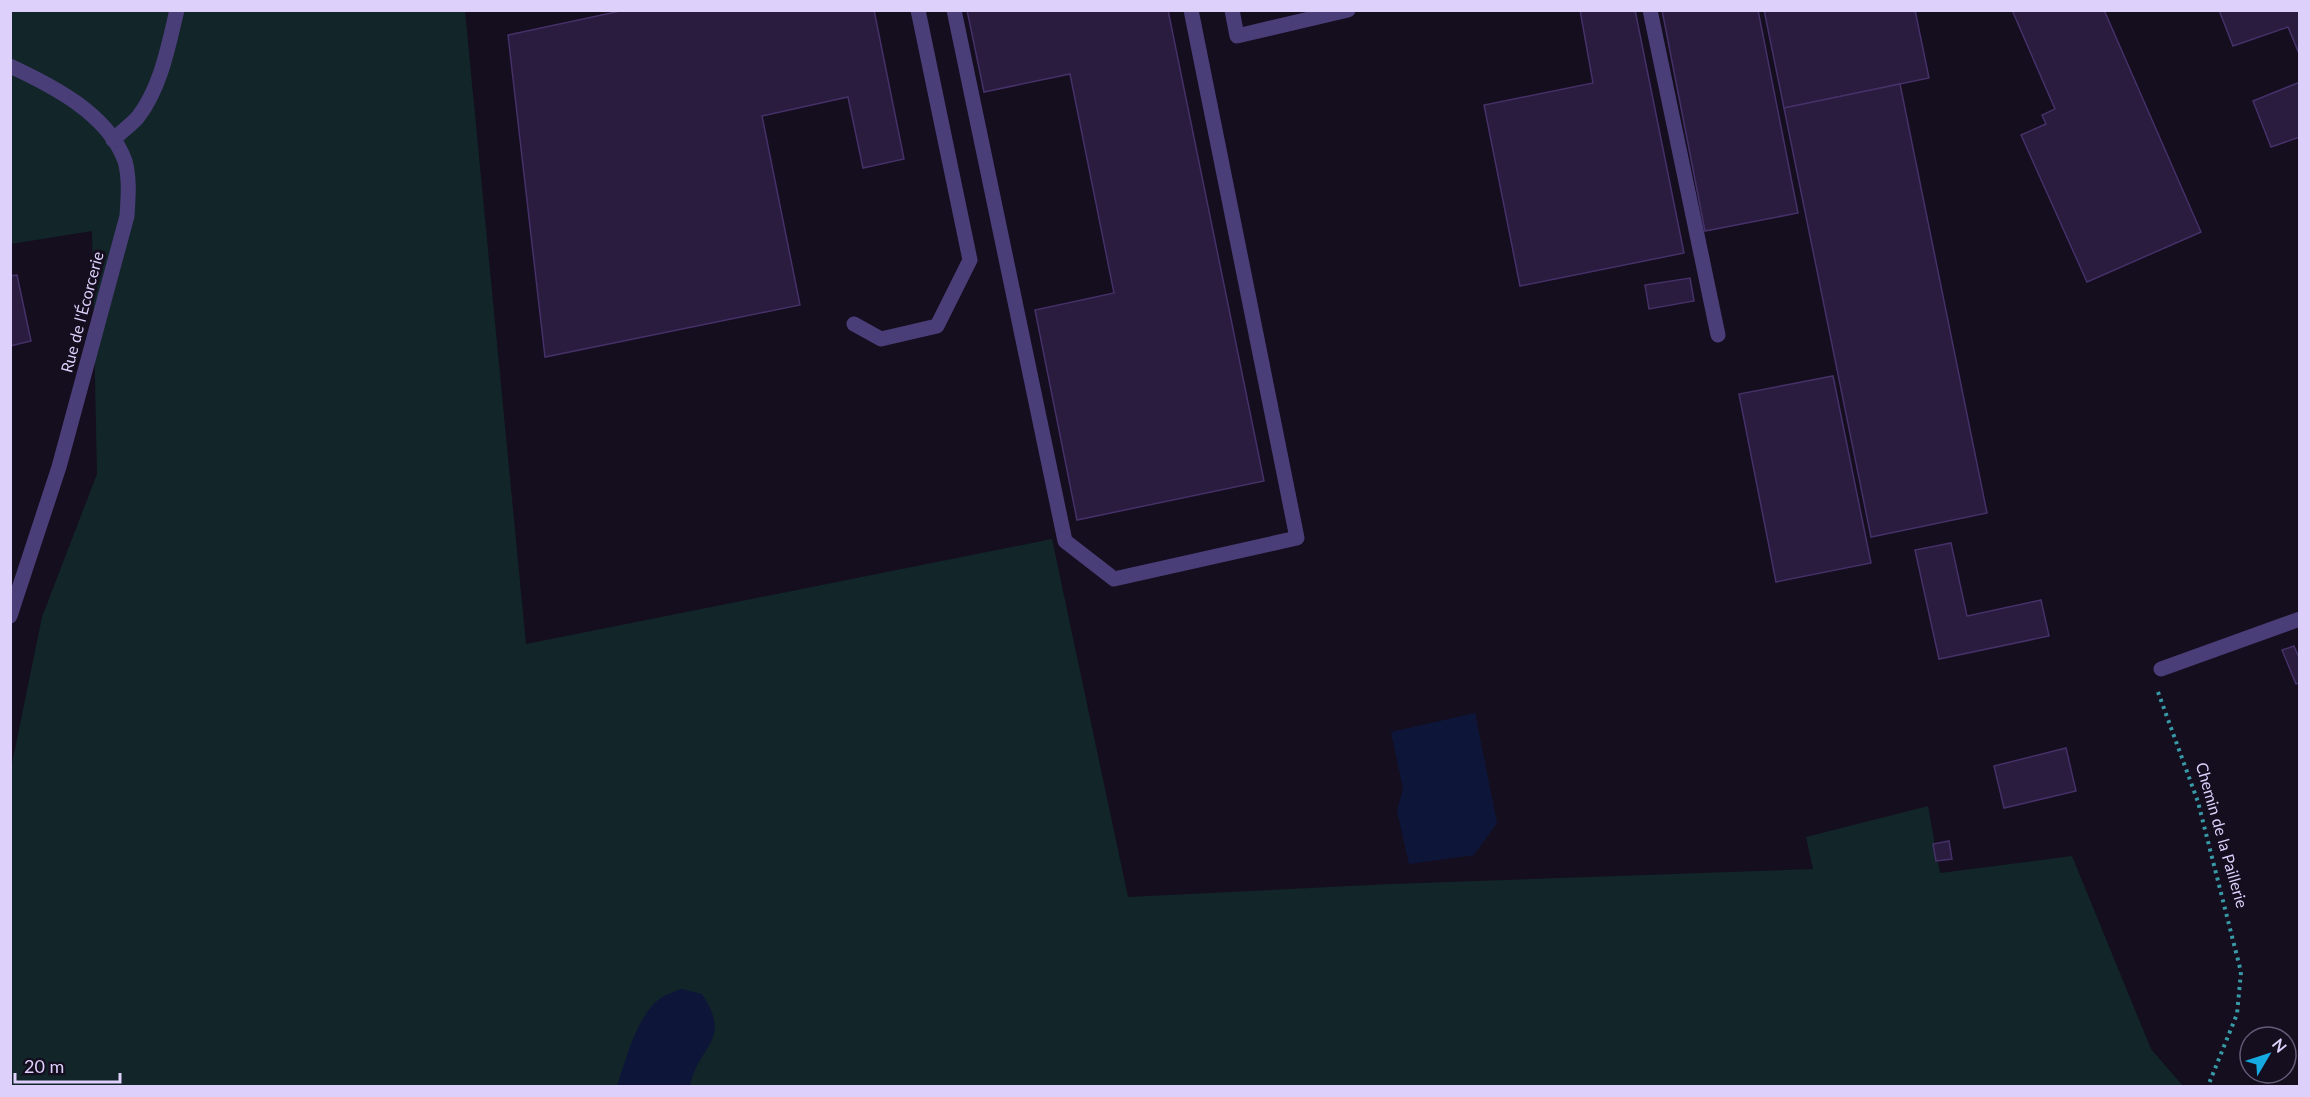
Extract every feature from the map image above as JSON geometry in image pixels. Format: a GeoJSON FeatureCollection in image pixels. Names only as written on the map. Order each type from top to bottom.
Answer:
{"type":"FeatureCollection","features":[{"type":"Feature","properties":{"kind":"street"},"geometry":{"type":"LineString","coordinates":[[113,140],[137,118],[150,98],[162,70],[177,10]]}},
{"type":"Feature","properties":{"kind":"street"},"geometry":{"type":"LineString","coordinates":[[854,324],[881,339],[937,326],[969,260],[918,10]]}},
{"type":"Feature","properties":{"kind":"street"},"geometry":{"type":"LineString","coordinates":[[954,10],[1065,541],[1114,579],[1297,538],[1191,10]]}},
{"type":"Feature","properties":{"kind":"street"},"geometry":{"type":"LineString","coordinates":[[1232,10],[1237,36],[1348,10]]}},
{"type":"Feature","properties":{"kind":"street"},"geometry":{"type":"LineString","coordinates":[[1650,10],[1718,335]]}},
{"type":"Feature","properties":{"kind":"street","name":"Rue de l'Écorcerie"},"geometry":{"type":"LineString","coordinates":[[10,66],[75,102],[98,123],[113,140],[124,161],[128,184],[128,216],[59,467],[10,616]]}},
{"type":"Feature","properties":{"kind":"street"},"geometry":{"type":"LineString","coordinates":[[2161,669],[2300,619]]}},
{"type":"Feature","properties":{"kind":"path","name":"Chemin de la Paillerie"},"geometry":{"type":"LineString","coordinates":[[2161,669],[2152,678],[2198,802],[2241,972],[2237,1014],[2208,1086]]}},
{"type":"Feature","properties":{"kind":"green space"},"geometry":{"type":"Polygon","coordinates":[[[11,11],[465,11],[526,644],[1052,539],[1128,897],[1391,884],[1813,869],[1806,837],[1928,806],[1940,873],[2072,856],[2151,1049],[2183,1086],[11,1086],[11,768],[42,617],[97,474],[92,231],[11,244],[11,11]]]}},
{"type":"Feature","properties":{"kind":"water"},"geometry":{"type":"Polygon","coordinates":[[[1475,713],[1497,823],[1474,855],[1409,864],[1397,811],[1403,789],[1391,732],[1475,713]]]}},
{"type":"Feature","properties":{"kind":"water"},"geometry":{"type":"Polygon","coordinates":[[[682,989],[702,994],[711,1010],[714,1022],[711,1042],[694,1072],[690,1086],[617,1086],[634,1036],[647,1012],[664,996],[682,989]]]}},
{"type":"Feature","properties":{"kind":"building"},"geometry":{"type":"Polygon","coordinates":[[[625,10],[874,10],[904,159],[863,168],[848,97],[762,116],[800,305],[545,357],[508,35],[625,10]]]}},
{"type":"Feature","properties":{"kind":"building"},"geometry":{"type":"Polygon","coordinates":[[[967,10],[1168,10],[1264,481],[1077,520],[1035,310],[1114,293],[1070,74],[984,92],[967,10]]]}},
{"type":"Feature","properties":{"kind":"building"},"geometry":{"type":"Polygon","coordinates":[[[1580,10],[1635,10],[1684,253],[1520,286],[1484,105],[1593,83],[1580,10]]]}},
{"type":"Feature","properties":{"kind":"building"},"geometry":{"type":"Polygon","coordinates":[[[1662,10],[1758,10],[1798,213],[1705,231],[1662,10]]]}},
{"type":"Feature","properties":{"kind":"building"},"geometry":{"type":"Polygon","coordinates":[[[1764,10],[1915,10],[1929,78],[1784,108],[1764,10]]]}},
{"type":"Feature","properties":{"kind":"building"},"geometry":{"type":"Polygon","coordinates":[[[2012,10],[2104,10],[2201,232],[2087,282],[2021,135],[2046,124],[2042,115],[2055,109],[2012,10]]]}},
{"type":"Feature","properties":{"kind":"building"},"geometry":{"type":"Polygon","coordinates":[[[2219,10],[2300,10],[2300,56],[2288,27],[2233,46],[2219,10]]]}},
{"type":"Feature","properties":{"kind":"building"},"geometry":{"type":"Polygon","coordinates":[[[2300,82],[2300,137],[2271,147],[2253,101],[2300,82]]]}},
{"type":"Feature","properties":{"kind":"building"},"geometry":{"type":"Polygon","coordinates":[[[1900,84],[1987,513],[1871,537],[1784,108],[1900,84]]]}},
{"type":"Feature","properties":{"kind":"building"},"geometry":{"type":"Polygon","coordinates":[[[17,275],[31,341],[10,346],[10,276],[17,275]]]}},
{"type":"Feature","properties":{"kind":"building"},"geometry":{"type":"Polygon","coordinates":[[[1690,278],[1694,301],[1649,309],[1645,285],[1690,278]]]}},
{"type":"Feature","properties":{"kind":"building"},"geometry":{"type":"Polygon","coordinates":[[[1833,376],[1871,563],[1776,582],[1739,394],[1833,376]]]}},
{"type":"Feature","properties":{"kind":"building"},"geometry":{"type":"Polygon","coordinates":[[[1951,543],[1967,616],[2041,600],[2049,636],[1939,659],[1915,550],[1951,543]]]}},
{"type":"Feature","properties":{"kind":"building"},"geometry":{"type":"Polygon","coordinates":[[[2294,646],[2300,660],[2300,682],[2296,684],[2282,650],[2294,646]]]}},
{"type":"Feature","properties":{"kind":"building"},"geometry":{"type":"Polygon","coordinates":[[[2066,748],[2076,791],[2004,808],[1994,766],[2066,748]]]}},
{"type":"Feature","properties":{"kind":"building"},"geometry":{"type":"Polygon","coordinates":[[[1949,841],[1952,859],[1936,861],[1933,844],[1949,841]]]}}]}
